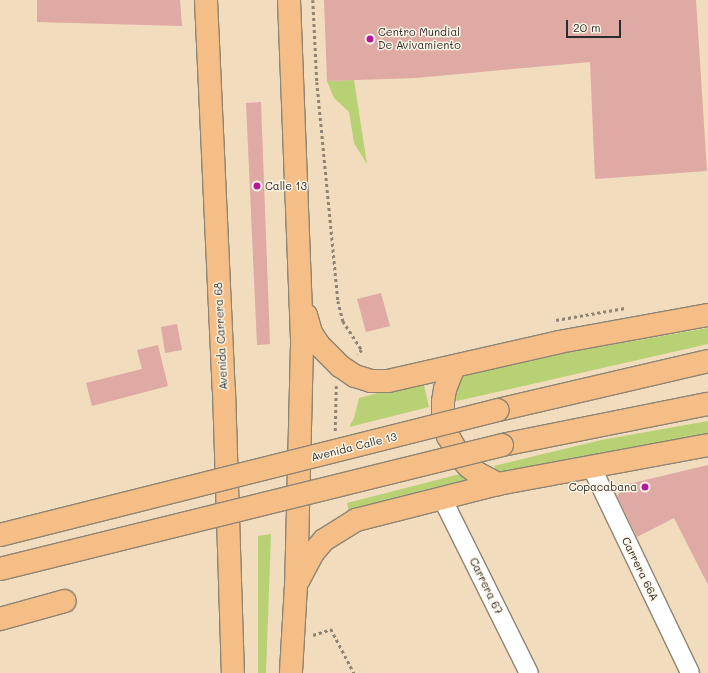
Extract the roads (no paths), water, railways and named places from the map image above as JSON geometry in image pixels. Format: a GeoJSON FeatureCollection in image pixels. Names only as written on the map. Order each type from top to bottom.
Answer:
{"type":"FeatureCollection","features":[{"type":"Feature","properties":{"kind":"main road","name":"Avenida Carrera 68"},"geometry":{"type":"LineString","coordinates":[[206,0],[224,397],[233,673]]}},
{"type":"Feature","properties":{"kind":"main road"},"geometry":{"type":"LineString","coordinates":[[288,0],[301,294],[302,415],[296,585],[291,673]]}},
{"type":"Feature","properties":{"kind":"main road"},"geometry":{"type":"LineString","coordinates":[[301,294],[311,333],[319,345],[340,366],[355,376],[371,381],[388,381],[559,342],[708,315]]}},
{"type":"Feature","properties":{"kind":"main road","name":"Avenida Calle 13"},"geometry":{"type":"LineString","coordinates":[[0,535],[498,410],[708,361]]}},
{"type":"Feature","properties":{"kind":"main road"},"geometry":{"type":"LineString","coordinates":[[454,367],[445,389],[443,401],[443,413],[448,436],[460,457],[468,466],[477,474],[498,484]]}},
{"type":"Feature","properties":{"kind":"main road"},"geometry":{"type":"LineString","coordinates":[[0,569],[502,445],[708,404]]}},
{"type":"Feature","properties":{"kind":"main road"},"geometry":{"type":"LineString","coordinates":[[296,585],[313,553],[324,540],[345,525],[378,514],[498,484],[708,445]]}},
{"type":"Feature","properties":{"kind":"main road"},"geometry":{"type":"LineString","coordinates":[[0,619],[65,601]]}},
{"type":"Feature","properties":{"kind":"street","name":"Carrera 66A"},"geometry":{"type":"LineString","coordinates":[[591,466],[690,673]]}},
{"type":"Feature","properties":{"kind":"street","name":"Carrera 67"},"geometry":{"type":"LineString","coordinates":[[442,498],[529,673]]}},
{"type":"Feature","properties":{"kind":"place","name":"Centro Mundial De Avivamiento"},"geometry":{"type":"Point","coordinates":[370,39]}},
{"type":"Feature","properties":{"kind":"place","name":"Calle 13"},"geometry":{"type":"Point","coordinates":[257,186]}},
{"type":"Feature","properties":{"kind":"place","name":"Copacabana"},"geometry":{"type":"Point","coordinates":[645,487]}}]}
